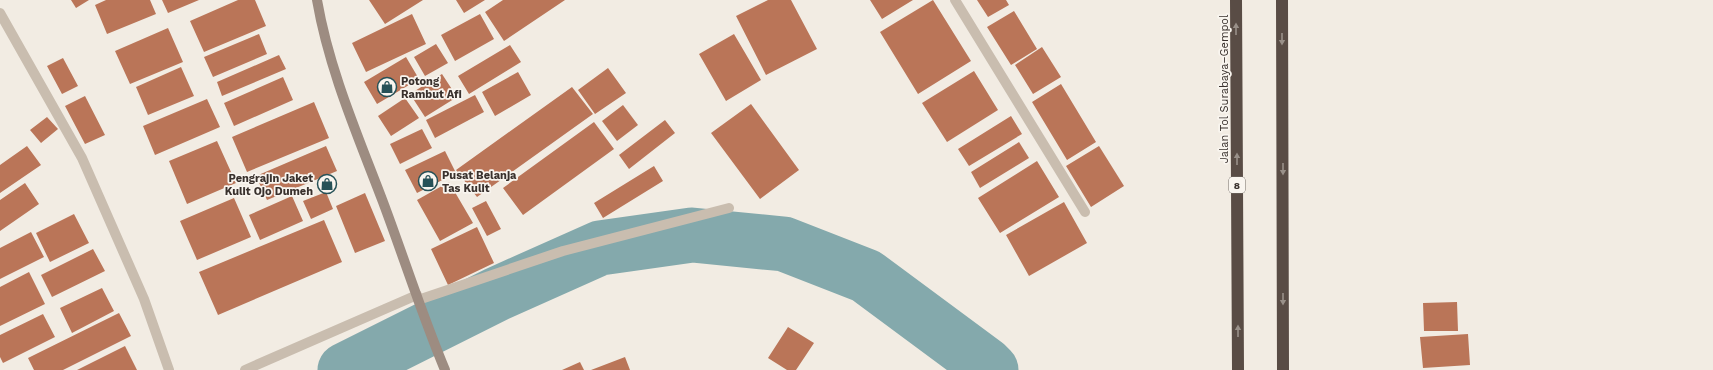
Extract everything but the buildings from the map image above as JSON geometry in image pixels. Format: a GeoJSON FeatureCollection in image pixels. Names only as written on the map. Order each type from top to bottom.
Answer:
{"type":"FeatureCollection","features":[{"type":"Feature","properties":{"kind":"highway","name":"Jalan Tol Surabaya–Gempol"},"geometry":{"type":"LineString","coordinates":[[1236,0],[1238,370]]}},
{"type":"Feature","properties":{"kind":"highway"},"geometry":{"type":"LineString","coordinates":[[1282,0],[1283,370]]}},
{"type":"Feature","properties":{"kind":"street"},"geometry":{"type":"LineString","coordinates":[[317,0],[336,77],[424,319],[445,370]]}},
{"type":"Feature","properties":{"kind":"street"},"geometry":{"type":"LineString","coordinates":[[955,0],[1085,212]]}},
{"type":"Feature","properties":{"kind":"street"},"geometry":{"type":"LineString","coordinates":[[0,13],[82,158],[144,299],[169,370]]}},
{"type":"Feature","properties":{"kind":"street"},"geometry":{"type":"LineString","coordinates":[[245,370],[417,298],[564,251],[729,208]]}},
{"type":"Feature","properties":{"kind":"waterway"},"geometry":{"type":"LineString","coordinates":[[345,370],[497,294],[600,248],[692,235],[784,244],[866,276],[991,370]]}},
{"type":"Feature","properties":{"kind":"place","name":"Potong Rambut Afi"},"geometry":{"type":"Point","coordinates":[387,87]}},
{"type":"Feature","properties":{"kind":"place","name":"Pusat Belanja Tas Kulit"},"geometry":{"type":"Point","coordinates":[428,181]}},
{"type":"Feature","properties":{"kind":"place","name":"Pengrajin Jaket Kulit Ojo Dumeh"},"geometry":{"type":"Point","coordinates":[327,184]}}]}
